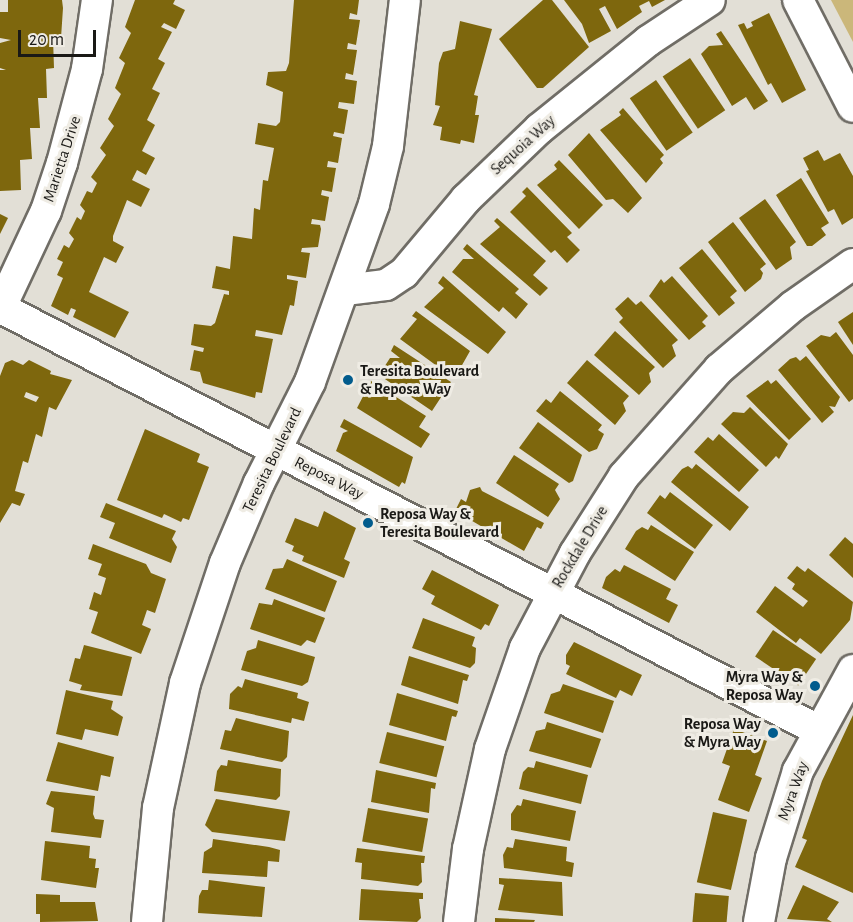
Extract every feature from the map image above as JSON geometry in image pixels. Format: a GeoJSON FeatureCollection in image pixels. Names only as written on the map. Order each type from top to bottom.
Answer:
{"type":"FeatureCollection","features":[{"type":"Feature","properties":{"kind":"street","name":"Marietta Drive"},"geometry":{"type":"LineString","coordinates":[[0,309],[46,211],[62,163],[87,69],[97,0]]}},
{"type":"Feature","properties":{"kind":"street","name":"Teresita Boulevard"},"geometry":{"type":"LineString","coordinates":[[147,922],[158,808],[185,682],[225,563],[310,381],[345,290],[374,204],[388,146],[405,0]]}},
{"type":"Feature","properties":{"kind":"street","name":"Sequoia Way"},"geometry":{"type":"LineString","coordinates":[[345,290],[386,285],[404,273],[466,199],[539,129],[648,41],[710,0]]}},
{"type":"Feature","properties":{"kind":"street"},"geometry":{"type":"LineString","coordinates":[[798,0],[853,107]]}},
{"type":"Feature","properties":{"kind":"street","name":"Rockdale Drive"},"geometry":{"type":"LineString","coordinates":[[459,922],[468,849],[490,749],[525,648],[552,592],[624,476],[684,405],[756,335],[853,264]]}},
{"type":"Feature","properties":{"kind":"street","name":"Reposa Way"},"geometry":{"type":"LineString","coordinates":[[0,309],[818,730]]}},
{"type":"Feature","properties":{"kind":"street","name":"Myra Way"},"geometry":{"type":"LineString","coordinates":[[759,922],[784,816],[818,730],[853,670]]}},
{"type":"Feature","properties":{"kind":"shaded area"},"geometry":{"type":"Polygon","coordinates":[[[831,0],[853,0],[853,42],[831,0]]]}},
{"type":"Feature","properties":{"kind":"building"},"geometry":{"type":"Polygon","coordinates":[[[8,0],[62,0],[63,8],[61,38],[53,38],[54,68],[46,69],[47,98],[38,98],[40,128],[30,128],[32,159],[20,160],[21,190],[0,191],[0,70],[6,70],[0,68],[0,43],[11,40],[0,38],[0,12],[8,12],[8,0]]]}},
{"type":"Feature","properties":{"kind":"building"},"geometry":{"type":"Polygon","coordinates":[[[135,0],[175,0],[173,4],[185,10],[176,29],[164,23],[161,27],[172,32],[158,59],[165,63],[152,89],[160,93],[147,120],[155,125],[142,151],[155,158],[146,175],[137,170],[132,180],[150,189],[141,207],[127,200],[113,236],[113,241],[124,247],[116,263],[104,257],[89,292],[129,312],[115,338],[73,317],[76,310],[71,308],[68,315],[51,306],[63,278],[57,275],[63,262],[57,259],[64,245],[69,248],[74,239],[69,233],[77,217],[81,220],[85,211],[80,205],[87,191],[92,193],[97,183],[91,177],[106,155],[100,148],[114,126],[108,119],[121,94],[115,88],[125,63],[119,58],[131,33],[125,27],[135,0]]]}},
{"type":"Feature","properties":{"kind":"building"},"geometry":{"type":"Polygon","coordinates":[[[294,0],[359,0],[357,15],[350,13],[349,19],[360,20],[356,45],[348,43],[347,49],[357,50],[353,75],[346,73],[345,79],[357,81],[354,104],[339,102],[338,108],[348,110],[344,134],[334,132],[333,136],[342,138],[338,163],[328,161],[327,167],[336,168],[332,192],[322,190],[321,195],[329,197],[325,221],[312,219],[311,224],[320,225],[321,229],[318,247],[302,248],[301,252],[310,253],[306,278],[287,275],[287,279],[298,281],[294,306],[290,305],[282,335],[256,330],[255,336],[273,339],[262,393],[256,392],[255,398],[203,383],[200,372],[190,370],[194,350],[203,352],[204,348],[191,345],[194,324],[211,326],[215,323],[224,294],[229,295],[229,291],[212,288],[216,266],[230,269],[233,236],[252,239],[254,208],[260,210],[263,180],[268,181],[274,148],[255,144],[258,123],[276,126],[280,122],[283,92],[266,85],[268,72],[286,71],[289,63],[294,0]]]}},
{"type":"Feature","properties":{"kind":"building"},"geometry":{"type":"Polygon","coordinates":[[[543,0],[552,0],[589,47],[543,88],[537,88],[499,39],[543,0]]]}},
{"type":"Feature","properties":{"kind":"building"},"geometry":{"type":"Polygon","coordinates":[[[564,0],[665,0],[652,7],[649,1],[639,6],[642,12],[617,29],[605,6],[599,9],[611,31],[589,43],[582,24],[564,0]]]}},
{"type":"Feature","properties":{"kind":"building"},"geometry":{"type":"Polygon","coordinates":[[[769,13],[806,90],[782,103],[771,83],[768,85],[738,25],[744,23],[747,29],[753,26],[751,22],[769,13]]]}},
{"type":"Feature","properties":{"kind":"building"},"geometry":{"type":"Polygon","coordinates":[[[460,21],[492,29],[474,95],[478,96],[475,115],[479,115],[474,143],[461,140],[460,144],[440,140],[442,127],[433,125],[440,106],[435,105],[439,63],[443,52],[455,49],[460,21]]]}},
{"type":"Feature","properties":{"kind":"building"},"geometry":{"type":"Polygon","coordinates":[[[721,31],[768,101],[754,110],[746,97],[732,106],[701,54],[709,46],[723,45],[716,34],[721,31]]]}},
{"type":"Feature","properties":{"kind":"building"},"geometry":{"type":"Polygon","coordinates":[[[690,58],[725,110],[698,129],[663,76],[690,58]]]}},
{"type":"Feature","properties":{"kind":"building"},"geometry":{"type":"Polygon","coordinates":[[[656,80],[693,132],[666,151],[630,98],[656,80]]]}},
{"type":"Feature","properties":{"kind":"building"},"geometry":{"type":"Polygon","coordinates":[[[623,108],[664,155],[660,159],[663,163],[646,183],[600,130],[621,115],[619,112],[623,108]]]}},
{"type":"Feature","properties":{"kind":"building"},"geometry":{"type":"Polygon","coordinates":[[[589,133],[642,198],[628,213],[613,199],[606,200],[568,155],[589,133]]]}},
{"type":"Feature","properties":{"kind":"building"},"geometry":{"type":"Polygon","coordinates":[[[818,150],[824,161],[840,153],[853,176],[853,218],[842,225],[834,209],[828,212],[806,171],[809,170],[803,158],[818,150]]]}},
{"type":"Feature","properties":{"kind":"building"},"geometry":{"type":"Polygon","coordinates":[[[559,160],[603,205],[579,229],[537,185],[557,169],[554,165],[559,160]]]}},
{"type":"Feature","properties":{"kind":"building"},"geometry":{"type":"Polygon","coordinates":[[[801,178],[829,223],[821,228],[826,235],[812,246],[807,246],[776,195],[801,178]]]}},
{"type":"Feature","properties":{"kind":"building"},"geometry":{"type":"Polygon","coordinates":[[[527,187],[572,233],[567,237],[580,250],[567,263],[555,250],[551,253],[510,212],[526,196],[522,192],[527,187]]]}},
{"type":"Feature","properties":{"kind":"building"},"geometry":{"type":"Polygon","coordinates":[[[765,199],[796,242],[790,247],[792,259],[776,270],[739,218],[765,199]]]}},
{"type":"Feature","properties":{"kind":"building"},"geometry":{"type":"Polygon","coordinates":[[[0,214],[8,218],[0,234],[0,214]]]}},
{"type":"Feature","properties":{"kind":"building"},"geometry":{"type":"Polygon","coordinates":[[[497,218],[546,261],[533,275],[548,288],[540,296],[480,244],[500,227],[494,221],[497,218]]]}},
{"type":"Feature","properties":{"kind":"building"},"geometry":{"type":"Polygon","coordinates":[[[733,222],[766,264],[760,269],[763,273],[761,279],[745,292],[708,242],[733,222]]]}},
{"type":"Feature","properties":{"kind":"building"},"geometry":{"type":"Polygon","coordinates":[[[467,244],[519,289],[515,293],[528,304],[516,319],[503,307],[499,312],[452,272],[463,259],[474,259],[463,249],[467,244]]]}},
{"type":"Feature","properties":{"kind":"building"},"geometry":{"type":"Polygon","coordinates":[[[702,249],[737,291],[730,297],[735,303],[719,316],[679,268],[702,249]]]}},
{"type":"Feature","properties":{"kind":"building"},"geometry":{"type":"Polygon","coordinates":[[[443,276],[506,332],[488,354],[424,307],[444,288],[438,283],[443,276]]]}},
{"type":"Feature","properties":{"kind":"building"},"geometry":{"type":"Polygon","coordinates":[[[672,276],[708,316],[702,322],[706,326],[689,340],[649,296],[661,279],[664,283],[672,276]]]}},
{"type":"Feature","properties":{"kind":"building"},"geometry":{"type":"Polygon","coordinates":[[[628,297],[636,305],[641,301],[678,340],[672,345],[676,356],[663,368],[619,322],[623,318],[615,309],[628,297]]]}},
{"type":"Feature","properties":{"kind":"building"},"geometry":{"type":"Polygon","coordinates":[[[416,311],[470,351],[457,374],[452,377],[400,339],[417,319],[412,316],[416,311]]]}},
{"type":"Feature","properties":{"kind":"building"},"geometry":{"type":"Polygon","coordinates":[[[853,312],[853,345],[838,322],[853,312]]]}},
{"type":"Feature","properties":{"kind":"building"},"geometry":{"type":"Polygon","coordinates":[[[615,331],[655,367],[649,373],[651,382],[639,395],[594,355],[615,331]]]}},
{"type":"Feature","properties":{"kind":"building"},"geometry":{"type":"Polygon","coordinates":[[[836,332],[853,355],[853,399],[849,402],[806,346],[821,335],[830,337],[836,332]]]}},
{"type":"Feature","properties":{"kind":"building"},"geometry":{"type":"Polygon","coordinates":[[[394,345],[451,382],[432,411],[379,375],[390,358],[400,358],[391,351],[394,345]]]}},
{"type":"Feature","properties":{"kind":"building"},"geometry":{"type":"Polygon","coordinates":[[[806,356],[840,397],[835,407],[829,406],[834,412],[822,423],[778,370],[790,359],[796,357],[800,361],[806,356]]]}},
{"type":"Feature","properties":{"kind":"building"},"geometry":{"type":"Polygon","coordinates":[[[12,360],[23,365],[29,360],[51,371],[50,374],[72,380],[56,410],[49,407],[42,437],[36,434],[28,463],[23,461],[15,491],[25,494],[20,506],[12,503],[0,523],[0,376],[5,363],[12,360]],[[26,392],[24,397],[36,402],[39,397],[26,392]]]}},
{"type":"Feature","properties":{"kind":"building"},"geometry":{"type":"Polygon","coordinates":[[[587,360],[629,396],[623,403],[626,411],[615,425],[567,383],[587,360]]]}},
{"type":"Feature","properties":{"kind":"building"},"geometry":{"type":"Polygon","coordinates":[[[768,380],[771,384],[776,380],[811,419],[789,440],[746,396],[768,380]]]}},
{"type":"Feature","properties":{"kind":"building"},"geometry":{"type":"Polygon","coordinates":[[[371,381],[426,416],[419,427],[430,434],[421,448],[357,408],[371,381]]]}},
{"type":"Feature","properties":{"kind":"building"},"geometry":{"type":"Polygon","coordinates":[[[560,391],[602,425],[598,430],[604,434],[597,449],[589,452],[536,411],[546,399],[551,403],[560,391]]]}},
{"type":"Feature","properties":{"kind":"building"},"geometry":{"type":"Polygon","coordinates":[[[750,407],[788,444],[779,459],[776,456],[766,467],[721,424],[733,412],[744,413],[750,407]]]}},
{"type":"Feature","properties":{"kind":"building"},"geometry":{"type":"Polygon","coordinates":[[[344,419],[413,457],[405,484],[402,482],[399,487],[336,451],[343,433],[348,431],[340,427],[344,419]]]}},
{"type":"Feature","properties":{"kind":"building"},"geometry":{"type":"Polygon","coordinates":[[[538,422],[582,455],[573,481],[569,483],[519,448],[538,422]]]}},
{"type":"Feature","properties":{"kind":"building"},"geometry":{"type":"Polygon","coordinates":[[[145,429],[200,454],[197,462],[209,467],[189,520],[183,518],[181,522],[164,514],[162,518],[117,500],[145,429]]]}},
{"type":"Feature","properties":{"kind":"building"},"geometry":{"type":"Polygon","coordinates":[[[719,434],[759,470],[739,492],[694,452],[708,437],[713,441],[719,434]]]}},
{"type":"Feature","properties":{"kind":"building"},"geometry":{"type":"Polygon","coordinates":[[[514,455],[559,484],[555,490],[560,499],[548,517],[496,483],[514,455]]]}},
{"type":"Feature","properties":{"kind":"building"},"geometry":{"type":"Polygon","coordinates":[[[696,464],[749,507],[730,531],[671,482],[682,469],[688,466],[692,469],[696,464]]]}},
{"type":"Feature","properties":{"kind":"building"},"geometry":{"type":"Polygon","coordinates":[[[480,487],[482,491],[544,523],[541,529],[537,527],[524,551],[455,511],[461,499],[466,502],[470,490],[480,487]]]}},
{"type":"Feature","properties":{"kind":"building"},"geometry":{"type":"Polygon","coordinates":[[[670,492],[713,525],[695,549],[647,513],[660,495],[665,499],[670,492]]]}},
{"type":"Feature","properties":{"kind":"building"},"geometry":{"type":"Polygon","coordinates":[[[106,503],[176,531],[172,539],[177,547],[171,563],[109,538],[115,523],[100,517],[106,503]]]}},
{"type":"Feature","properties":{"kind":"building"},"geometry":{"type":"Polygon","coordinates":[[[324,511],[356,528],[344,559],[350,562],[344,578],[302,561],[304,556],[292,551],[294,546],[285,542],[295,518],[318,527],[324,511]]]}},
{"type":"Feature","properties":{"kind":"building"},"geometry":{"type":"Polygon","coordinates":[[[651,525],[694,552],[675,581],[625,549],[636,531],[642,527],[648,530],[651,525]]]}},
{"type":"Feature","properties":{"kind":"building"},"geometry":{"type":"Polygon","coordinates":[[[845,537],[853,544],[853,578],[829,555],[845,537]]]}},
{"type":"Feature","properties":{"kind":"building"},"geometry":{"type":"Polygon","coordinates":[[[93,544],[146,564],[151,573],[166,579],[155,613],[147,610],[142,625],[151,629],[141,654],[91,633],[98,612],[89,609],[94,592],[101,595],[106,578],[98,575],[102,564],[88,559],[93,544]]]}},
{"type":"Feature","properties":{"kind":"building"},"geometry":{"type":"Polygon","coordinates":[[[287,559],[337,581],[325,612],[265,589],[273,569],[283,568],[287,559]]]}},
{"type":"Feature","properties":{"kind":"building"},"geometry":{"type":"Polygon","coordinates":[[[624,565],[671,589],[666,599],[678,605],[669,623],[602,588],[606,577],[615,569],[620,572],[624,565]]]}},
{"type":"Feature","properties":{"kind":"building"},"geometry":{"type":"Polygon","coordinates":[[[797,566],[805,572],[808,568],[853,602],[850,620],[821,654],[800,638],[796,643],[756,612],[775,586],[803,607],[808,601],[792,589],[795,584],[787,578],[797,566]]]}},
{"type":"Feature","properties":{"kind":"building"},"geometry":{"type":"Polygon","coordinates":[[[432,570],[499,605],[489,626],[485,624],[481,630],[431,604],[435,596],[422,589],[432,570]]]}},
{"type":"Feature","properties":{"kind":"building"},"geometry":{"type":"Polygon","coordinates":[[[274,599],[325,618],[315,643],[307,640],[301,646],[250,629],[259,603],[272,605],[274,599]]]}},
{"type":"Feature","properties":{"kind":"building"},"geometry":{"type":"Polygon","coordinates":[[[423,618],[475,637],[472,646],[476,648],[475,663],[470,668],[412,648],[423,618]]]}},
{"type":"Feature","properties":{"kind":"building"},"geometry":{"type":"Polygon","coordinates":[[[773,630],[816,659],[798,686],[755,657],[773,630]]]}},
{"type":"Feature","properties":{"kind":"building"},"geometry":{"type":"Polygon","coordinates":[[[258,640],[315,657],[308,682],[302,686],[241,670],[247,651],[256,648],[258,640]]]}},
{"type":"Feature","properties":{"kind":"building"},"geometry":{"type":"Polygon","coordinates":[[[574,642],[642,675],[632,696],[620,690],[616,698],[566,674],[570,666],[566,664],[566,655],[574,642]]]}},
{"type":"Feature","properties":{"kind":"building"},"geometry":{"type":"Polygon","coordinates":[[[84,645],[132,657],[122,696],[80,690],[82,685],[69,681],[75,658],[80,659],[84,645]]]}},
{"type":"Feature","properties":{"kind":"building"},"geometry":{"type":"Polygon","coordinates":[[[409,656],[469,675],[467,681],[463,680],[458,704],[401,685],[409,656]]]}},
{"type":"Feature","properties":{"kind":"building"},"geometry":{"type":"Polygon","coordinates":[[[245,679],[298,693],[297,698],[309,702],[304,721],[292,718],[291,723],[229,709],[230,694],[238,686],[242,688],[245,679]]]}},
{"type":"Feature","properties":{"kind":"building"},"geometry":{"type":"Polygon","coordinates":[[[563,684],[614,701],[603,733],[544,713],[551,694],[560,691],[563,684]]]}},
{"type":"Feature","properties":{"kind":"building"},"geometry":{"type":"Polygon","coordinates":[[[66,690],[113,701],[111,709],[123,717],[118,736],[85,729],[82,740],[56,734],[66,690]]]}},
{"type":"Feature","properties":{"kind":"building"},"geometry":{"type":"Polygon","coordinates":[[[397,693],[458,711],[456,717],[452,716],[446,741],[389,725],[397,693]]]}},
{"type":"Feature","properties":{"kind":"building"},"geometry":{"type":"Polygon","coordinates":[[[853,715],[853,893],[795,867],[807,840],[802,838],[822,781],[853,715]]]}},
{"type":"Feature","properties":{"kind":"building"},"geometry":{"type":"Polygon","coordinates":[[[236,718],[289,731],[287,757],[282,762],[220,749],[225,730],[231,731],[236,718]]]}},
{"type":"Feature","properties":{"kind":"building"},"geometry":{"type":"Polygon","coordinates":[[[547,722],[601,739],[591,768],[529,751],[536,731],[545,729],[547,722]]]}},
{"type":"Feature","properties":{"kind":"building"},"geometry":{"type":"Polygon","coordinates":[[[734,729],[767,741],[755,775],[762,778],[749,812],[718,800],[730,766],[722,763],[734,729]]]}},
{"type":"Feature","properties":{"kind":"building"},"geometry":{"type":"Polygon","coordinates":[[[387,732],[444,746],[437,777],[379,763],[387,732]]]}},
{"type":"Feature","properties":{"kind":"building"},"geometry":{"type":"Polygon","coordinates":[[[58,742],[114,757],[110,777],[101,775],[98,791],[46,781],[58,742]]]}},
{"type":"Feature","properties":{"kind":"building"},"geometry":{"type":"Polygon","coordinates":[[[228,760],[281,769],[280,796],[276,800],[214,791],[217,771],[221,765],[227,766],[228,760]]]}},
{"type":"Feature","properties":{"kind":"building"},"geometry":{"type":"Polygon","coordinates":[[[536,761],[588,775],[581,804],[519,789],[523,772],[528,767],[534,768],[536,761]]]}},
{"type":"Feature","properties":{"kind":"building"},"geometry":{"type":"Polygon","coordinates":[[[376,770],[436,783],[435,789],[431,788],[429,813],[371,802],[376,770]]]}},
{"type":"Feature","properties":{"kind":"building"},"geometry":{"type":"Polygon","coordinates":[[[51,791],[95,796],[93,814],[95,819],[104,820],[101,838],[51,832],[54,808],[46,804],[51,791]]]}},
{"type":"Feature","properties":{"kind":"building"},"geometry":{"type":"Polygon","coordinates":[[[216,799],[290,811],[285,841],[212,832],[205,825],[216,799]]]}},
{"type":"Feature","properties":{"kind":"building"},"geometry":{"type":"Polygon","coordinates":[[[523,799],[576,811],[570,841],[511,830],[511,814],[517,805],[521,806],[523,799]]]}},
{"type":"Feature","properties":{"kind":"building"},"geometry":{"type":"Polygon","coordinates":[[[368,808],[428,819],[422,852],[362,841],[368,808]]]}},
{"type":"Feature","properties":{"kind":"building"},"geometry":{"type":"Polygon","coordinates":[[[713,812],[747,820],[731,890],[697,882],[713,812]]]}},
{"type":"Feature","properties":{"kind":"building"},"geometry":{"type":"Polygon","coordinates":[[[213,839],[280,850],[279,862],[268,861],[267,877],[202,873],[204,852],[212,847],[213,839]]]}},
{"type":"Feature","properties":{"kind":"building"},"geometry":{"type":"Polygon","coordinates":[[[515,839],[567,847],[566,861],[574,863],[572,877],[504,868],[503,855],[507,847],[513,848],[515,839]]]}},
{"type":"Feature","properties":{"kind":"building"},"geometry":{"type":"Polygon","coordinates":[[[45,841],[90,846],[89,858],[96,859],[95,868],[99,868],[96,888],[41,880],[45,841]]]}},
{"type":"Feature","properties":{"kind":"building"},"geometry":{"type":"Polygon","coordinates":[[[357,848],[425,856],[424,863],[421,863],[422,882],[418,886],[361,879],[362,863],[355,862],[357,848]]]}},
{"type":"Feature","properties":{"kind":"building"},"geometry":{"type":"Polygon","coordinates":[[[499,878],[562,882],[563,916],[498,910],[504,885],[499,884],[499,878]]]}},
{"type":"Feature","properties":{"kind":"building"},"geometry":{"type":"Polygon","coordinates":[[[209,880],[265,887],[262,917],[198,913],[199,896],[202,890],[208,890],[209,880]]]}},
{"type":"Feature","properties":{"kind":"building"},"geometry":{"type":"Polygon","coordinates":[[[803,885],[839,902],[827,919],[832,922],[787,919],[803,885]]]}},
{"type":"Feature","properties":{"kind":"building"},"geometry":{"type":"Polygon","coordinates":[[[361,889],[423,893],[423,899],[419,899],[421,918],[417,922],[359,920],[361,889]]]}},
{"type":"Feature","properties":{"kind":"building"},"geometry":{"type":"Polygon","coordinates":[[[695,893],[729,896],[727,922],[692,922],[695,893]]]}},
{"type":"Feature","properties":{"kind":"building"},"geometry":{"type":"Polygon","coordinates":[[[36,894],[60,895],[60,902],[95,902],[98,921],[40,922],[40,914],[36,914],[36,894]]]}},
{"type":"Feature","properties":{"kind":"building"},"geometry":{"type":"Polygon","coordinates":[[[495,918],[535,920],[534,922],[495,922],[495,918]]]}},
{"type":"Feature","properties":{"kind":"place","name":"Teresita Boulevard & Reposa Way"},"geometry":{"type":"Point","coordinates":[348,380]}},
{"type":"Feature","properties":{"kind":"place","name":"Reposa Way & Teresita Boulevard"},"geometry":{"type":"Point","coordinates":[368,523]}},
{"type":"Feature","properties":{"kind":"place","name":"Myra Way & Reposa Way"},"geometry":{"type":"Point","coordinates":[815,686]}},
{"type":"Feature","properties":{"kind":"place","name":"Reposa Way & Myra Way"},"geometry":{"type":"Point","coordinates":[773,733]}}]}
